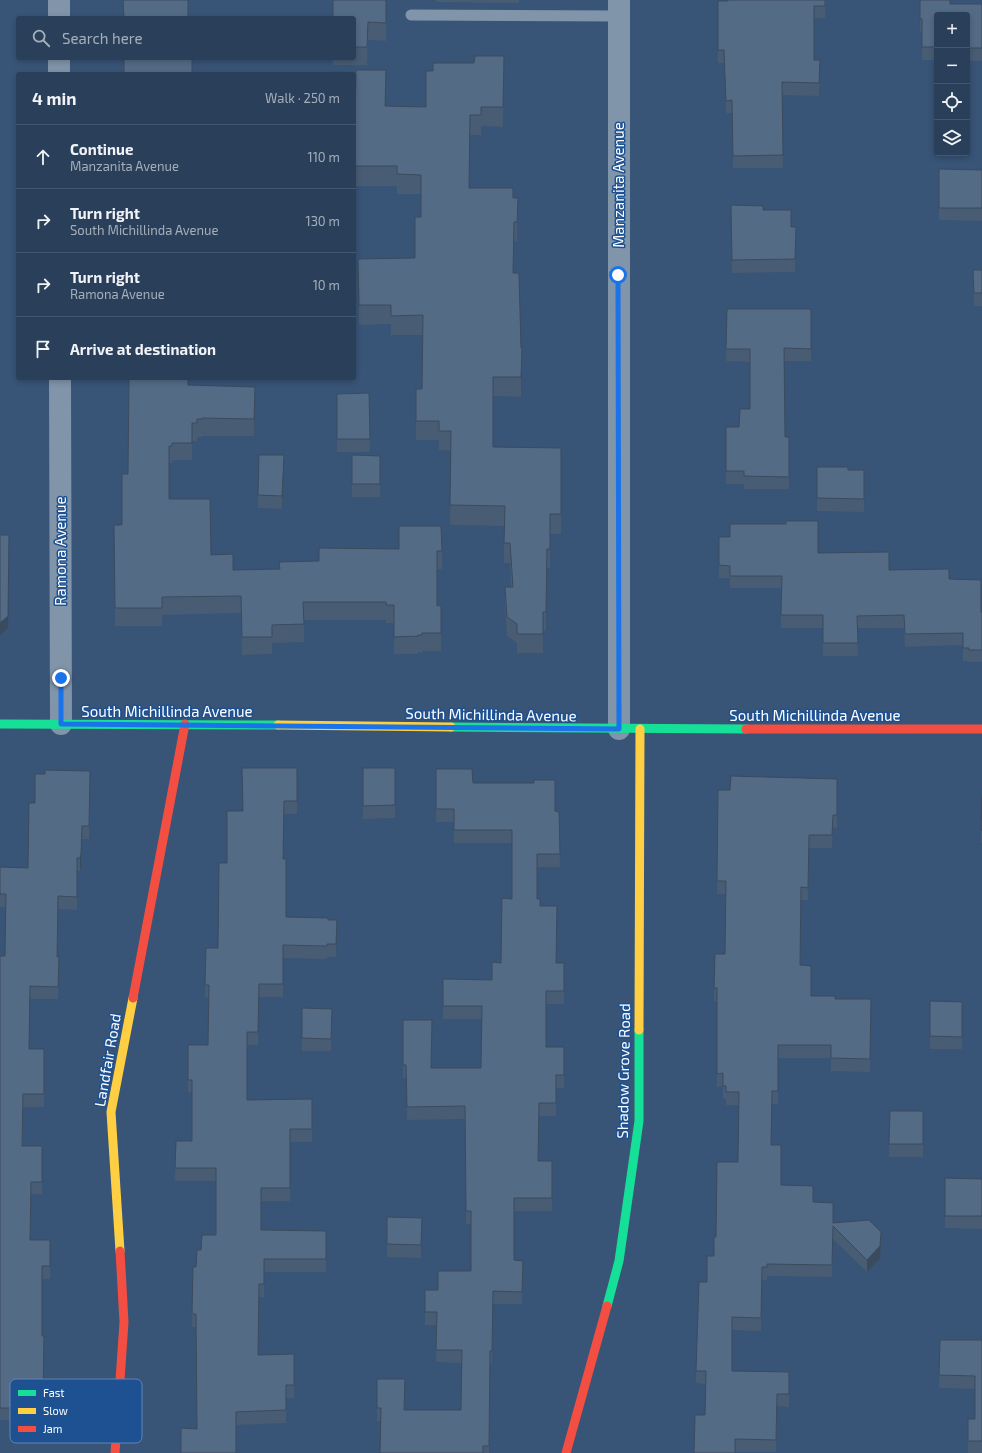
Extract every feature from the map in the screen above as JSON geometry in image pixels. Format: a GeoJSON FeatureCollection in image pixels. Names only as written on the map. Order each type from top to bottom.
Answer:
{"type":"FeatureCollection","features":[{"type":"Feature","properties":{"kind":"street"},"geometry":{"type":"LineString","coordinates":[[59,0],[59,16]]}},
{"type":"Feature","properties":{"kind":"street","name":"Manzanita Avenue"},"geometry":{"type":"LineString","coordinates":[[619,8],[630,729]]}},
{"type":"Feature","properties":{"kind":"street"},"geometry":{"type":"LineString","coordinates":[[59,60],[59,72]]}},
{"type":"Feature","properties":{"kind":"street","name":"Ramona Avenue"},"geometry":{"type":"LineString","coordinates":[[60,380],[61,724]]}},
{"type":"Feature","properties":{"kind":"street","name":"South Michillinda Avenue"},"geometry":{"type":"LineString","coordinates":[[0,724],[185,724],[630,729],[982,729]]}},
{"type":"Feature","properties":{"kind":"street","name":"Landfair Road"},"geometry":{"type":"LineString","coordinates":[[120,1379],[124,1322],[111,1112],[185,724]]}},
{"type":"Feature","properties":{"kind":"street","name":"Shadow Grove Road"},"geometry":{"type":"LineString","coordinates":[[566,1453],[619,1261],[639,1120],[630,729]]}},
{"type":"Feature","properties":{"kind":"street","name":"Landfair Road"},"geometry":{"type":"LineString","coordinates":[[115,1453],[116,1443]]}},
{"type":"Feature","properties":{"kind":"lane"},"geometry":{"type":"LineString","coordinates":[[411,15],[619,8]]}},
{"type":"Feature","properties":{"kind":"building"},"geometry":{"type":"Polygon","coordinates":[[[123,0],[188,0],[188,16],[124,16],[123,0]]]}},
{"type":"Feature","properties":{"kind":"building"},"geometry":{"type":"Polygon","coordinates":[[[333,0],[386,0],[386,23],[368,22],[367,47],[356,47],[356,16],[333,16],[333,0]]]}},
{"type":"Feature","properties":{"kind":"building"},"geometry":{"type":"Polygon","coordinates":[[[825,0],[825,6],[814,6],[814,60],[820,60],[819,83],[782,82],[783,155],[733,156],[732,100],[726,101],[724,50],[718,50],[718,1],[825,0]]]}},
{"type":"Feature","properties":{"kind":"building"},"geometry":{"type":"Polygon","coordinates":[[[920,0],[950,0],[950,4],[982,4],[982,48],[970,48],[970,12],[934,12],[934,47],[922,47],[922,19],[920,19],[920,0]]]}},
{"type":"Feature","properties":{"kind":"building"},"geometry":{"type":"Polygon","coordinates":[[[475,56],[504,56],[503,107],[481,107],[481,115],[470,115],[469,188],[513,188],[513,198],[518,198],[517,222],[514,222],[513,273],[519,273],[522,348],[521,377],[493,377],[493,447],[561,448],[561,514],[550,514],[550,549],[547,549],[546,612],[543,612],[543,634],[517,634],[517,624],[507,617],[505,587],[513,587],[510,543],[504,543],[505,506],[450,505],[451,431],[439,431],[439,421],[416,421],[416,389],[422,389],[423,315],[391,316],[391,305],[359,305],[358,259],[415,258],[415,217],[421,217],[421,175],[397,174],[397,166],[356,166],[356,70],[386,70],[385,106],[426,107],[426,71],[433,71],[433,63],[474,63],[475,56]]]}},
{"type":"Feature","properties":{"kind":"building"},"geometry":{"type":"Polygon","coordinates":[[[124,60],[192,60],[192,72],[124,72],[124,60]]]}},
{"type":"Feature","properties":{"kind":"building"},"geometry":{"type":"Polygon","coordinates":[[[939,169],[982,170],[982,208],[939,208],[939,169]]]}},
{"type":"Feature","properties":{"kind":"building"},"geometry":{"type":"Polygon","coordinates":[[[731,205],[763,206],[763,210],[791,210],[791,227],[796,227],[795,259],[732,260],[731,205]]]}},
{"type":"Feature","properties":{"kind":"building"},"geometry":{"type":"Polygon","coordinates":[[[973,270],[982,270],[982,293],[974,293],[973,270]]]}},
{"type":"Feature","properties":{"kind":"building"},"geometry":{"type":"Polygon","coordinates":[[[727,309],[811,309],[811,349],[784,348],[785,437],[789,437],[789,477],[744,476],[744,471],[726,471],[726,427],[739,427],[740,409],[750,409],[750,349],[726,349],[727,309]]]}},
{"type":"Feature","properties":{"kind":"building"},"geometry":{"type":"Polygon","coordinates":[[[129,380],[188,380],[188,385],[255,387],[254,419],[197,419],[197,423],[192,423],[192,443],[172,443],[172,446],[169,446],[169,499],[210,499],[211,555],[233,554],[233,570],[280,569],[279,562],[319,561],[319,548],[399,549],[399,526],[441,526],[442,551],[437,551],[437,606],[441,605],[441,633],[422,633],[422,635],[418,636],[394,637],[394,605],[386,605],[386,602],[303,602],[304,624],[272,625],[272,637],[242,637],[241,596],[162,597],[162,608],[115,608],[114,525],[122,525],[122,474],[128,474],[129,380]]]}},
{"type":"Feature","properties":{"kind":"building"},"geometry":{"type":"Polygon","coordinates":[[[369,393],[370,439],[337,439],[337,394],[369,393]]]}},
{"type":"Feature","properties":{"kind":"building"},"geometry":{"type":"Polygon","coordinates":[[[259,455],[284,455],[282,496],[258,495],[259,455]]]}},
{"type":"Feature","properties":{"kind":"building"},"geometry":{"type":"Polygon","coordinates":[[[352,455],[380,456],[380,484],[352,484],[352,455]]]}},
{"type":"Feature","properties":{"kind":"building"},"geometry":{"type":"Polygon","coordinates":[[[817,467],[848,467],[848,470],[864,470],[864,499],[817,498],[817,467]]]}},
{"type":"Feature","properties":{"kind":"building"},"geometry":{"type":"Polygon","coordinates":[[[786,521],[818,521],[818,553],[889,552],[889,570],[949,569],[949,579],[981,580],[982,650],[969,650],[969,648],[963,648],[963,633],[905,634],[904,615],[857,616],[858,643],[823,643],[823,615],[781,615],[782,576],[730,576],[730,566],[719,565],[719,537],[730,537],[730,524],[786,524],[786,521]]]}},
{"type":"Feature","properties":{"kind":"building"},"geometry":{"type":"Polygon","coordinates":[[[0,535],[9,535],[8,616],[0,623],[0,535]]]}},
{"type":"Feature","properties":{"kind":"building"},"geometry":{"type":"Polygon","coordinates":[[[242,768],[297,768],[297,801],[284,801],[283,859],[286,859],[286,917],[328,918],[328,920],[337,920],[336,944],[327,944],[327,946],[283,945],[283,984],[259,984],[258,1032],[247,1032],[247,1100],[312,1099],[312,1129],[290,1129],[290,1188],[261,1188],[261,1230],[326,1231],[326,1259],[264,1259],[264,1284],[259,1284],[258,1355],[294,1354],[294,1385],[286,1385],[286,1410],[236,1412],[236,1453],[181,1453],[181,1428],[197,1429],[196,1314],[192,1314],[193,1267],[196,1267],[197,1250],[201,1250],[202,1235],[216,1235],[216,1168],[175,1168],[176,1141],[192,1141],[192,1080],[188,1080],[188,1045],[208,1045],[209,985],[205,985],[206,948],[218,948],[219,863],[227,863],[227,811],[243,811],[242,768]]]}},
{"type":"Feature","properties":{"kind":"building"},"geometry":{"type":"Polygon","coordinates":[[[363,768],[395,768],[395,805],[363,806],[363,768]]]}},
{"type":"Feature","properties":{"kind":"building"},"geometry":{"type":"Polygon","coordinates":[[[436,769],[472,769],[473,783],[534,783],[534,780],[555,780],[555,811],[559,812],[560,854],[537,854],[537,899],[540,899],[540,906],[557,906],[556,963],[564,963],[564,991],[546,991],[546,1047],[564,1047],[564,1075],[556,1075],[556,1103],[539,1103],[538,1161],[552,1161],[552,1198],[514,1198],[514,1260],[523,1261],[522,1292],[493,1291],[492,1351],[490,1351],[489,1446],[483,1446],[483,1453],[380,1453],[381,1408],[377,1408],[377,1379],[405,1379],[404,1410],[461,1410],[462,1350],[436,1350],[437,1312],[425,1312],[425,1290],[438,1290],[438,1271],[471,1271],[471,1211],[466,1211],[465,1106],[407,1107],[406,1065],[403,1065],[403,1020],[432,1020],[431,1068],[481,1068],[482,1006],[443,1006],[443,979],[492,980],[492,962],[501,963],[502,898],[512,899],[512,830],[454,830],[454,809],[436,809],[436,769]]]}},
{"type":"Feature","properties":{"kind":"building"},"geometry":{"type":"Polygon","coordinates":[[[45,770],[90,771],[89,826],[82,826],[81,854],[80,858],[77,858],[77,897],[58,896],[58,987],[30,986],[29,1049],[44,1049],[44,1094],[23,1094],[22,1146],[42,1146],[42,1182],[31,1182],[30,1240],[50,1240],[50,1266],[42,1266],[42,1336],[44,1336],[43,1379],[10,1379],[10,1408],[0,1408],[0,956],[5,956],[6,894],[0,894],[0,867],[28,868],[29,803],[35,803],[35,774],[45,774],[45,770]]]}},
{"type":"Feature","properties":{"kind":"building"},"geometry":{"type":"Polygon","coordinates":[[[731,776],[837,779],[837,815],[833,815],[832,835],[809,835],[808,888],[801,887],[800,965],[811,966],[811,996],[835,996],[835,999],[871,999],[870,1059],[831,1058],[831,1045],[778,1045],[778,1091],[772,1091],[771,1145],[781,1145],[781,1185],[813,1186],[813,1202],[833,1203],[833,1223],[869,1220],[881,1232],[880,1246],[867,1260],[833,1226],[832,1265],[767,1264],[767,1267],[762,1267],[761,1318],[732,1317],[732,1371],[789,1372],[789,1394],[777,1394],[776,1440],[735,1439],[735,1453],[694,1453],[695,1415],[705,1415],[706,1371],[696,1371],[699,1282],[707,1282],[707,1256],[714,1256],[714,1237],[716,1237],[717,1162],[738,1162],[739,1092],[726,1092],[726,1086],[723,1086],[723,1073],[717,1074],[717,988],[714,988],[715,954],[725,954],[726,881],[717,881],[718,790],[730,790],[731,776]]]}},
{"type":"Feature","properties":{"kind":"building"},"geometry":{"type":"Polygon","coordinates":[[[982,796],[982,830],[981,830],[982,796]]]}},
{"type":"Feature","properties":{"kind":"building"},"geometry":{"type":"Polygon","coordinates":[[[930,1001],[962,1002],[962,1037],[930,1036],[930,1001]]]}},
{"type":"Feature","properties":{"kind":"building"},"geometry":{"type":"Polygon","coordinates":[[[302,1008],[332,1009],[331,1039],[302,1038],[302,1008]]]}},
{"type":"Feature","properties":{"kind":"building"},"geometry":{"type":"Polygon","coordinates":[[[890,1111],[923,1111],[923,1144],[889,1144],[890,1111]]]}},
{"type":"Feature","properties":{"kind":"building"},"geometry":{"type":"Polygon","coordinates":[[[945,1178],[982,1179],[982,1216],[945,1216],[945,1178]]]}},
{"type":"Feature","properties":{"kind":"building"},"geometry":{"type":"Polygon","coordinates":[[[387,1217],[422,1218],[421,1245],[387,1244],[387,1217]]]}},
{"type":"Feature","properties":{"kind":"building"},"geometry":{"type":"Polygon","coordinates":[[[940,1340],[982,1340],[982,1441],[968,1441],[968,1419],[975,1419],[975,1376],[939,1375],[940,1340]]]}},
{"type":"Feature","properties":{"kind":"traffic: fast"},"geometry":{"type":"LineString","coordinates":[[0,724],[278,725]]}},
{"type":"Feature","properties":{"kind":"traffic: fast"},"geometry":{"type":"LineString","coordinates":[[451,727],[746,729]]}},
{"type":"Feature","properties":{"kind":"traffic: fast"},"geometry":{"type":"LineString","coordinates":[[607,1306],[619,1261],[639,1121],[639,1030]]}},
{"type":"Feature","properties":{"kind":"traffic: slow"},"geometry":{"type":"LineString","coordinates":[[278,725],[451,727]]}},
{"type":"Feature","properties":{"kind":"traffic: slow"},"geometry":{"type":"LineString","coordinates":[[639,1030],[640,729]]}},
{"type":"Feature","properties":{"kind":"traffic: slow"},"geometry":{"type":"LineString","coordinates":[[120,1251],[111,1112],[133,998]]}},
{"type":"Feature","properties":{"kind":"traffic: jam"},"geometry":{"type":"LineString","coordinates":[[133,998],[185,724]]}},
{"type":"Feature","properties":{"kind":"traffic: jam"},"geometry":{"type":"LineString","coordinates":[[746,729],[982,729]]}},
{"type":"Feature","properties":{"kind":"traffic: jam"},"geometry":{"type":"LineString","coordinates":[[120,1251],[124,1322],[120,1379]]}},
{"type":"Feature","properties":{"kind":"traffic: jam"},"geometry":{"type":"LineString","coordinates":[[566,1453],[607,1306]]}},
{"type":"Feature","properties":{"kind":"traffic: jam"},"geometry":{"type":"LineString","coordinates":[[115,1453],[116,1443]]}},
{"type":"Feature","properties":{"kind":"route"},"geometry":{"type":"LineString","coordinates":[[61,678],[61,724],[619,729],[618,275]]}}]}
